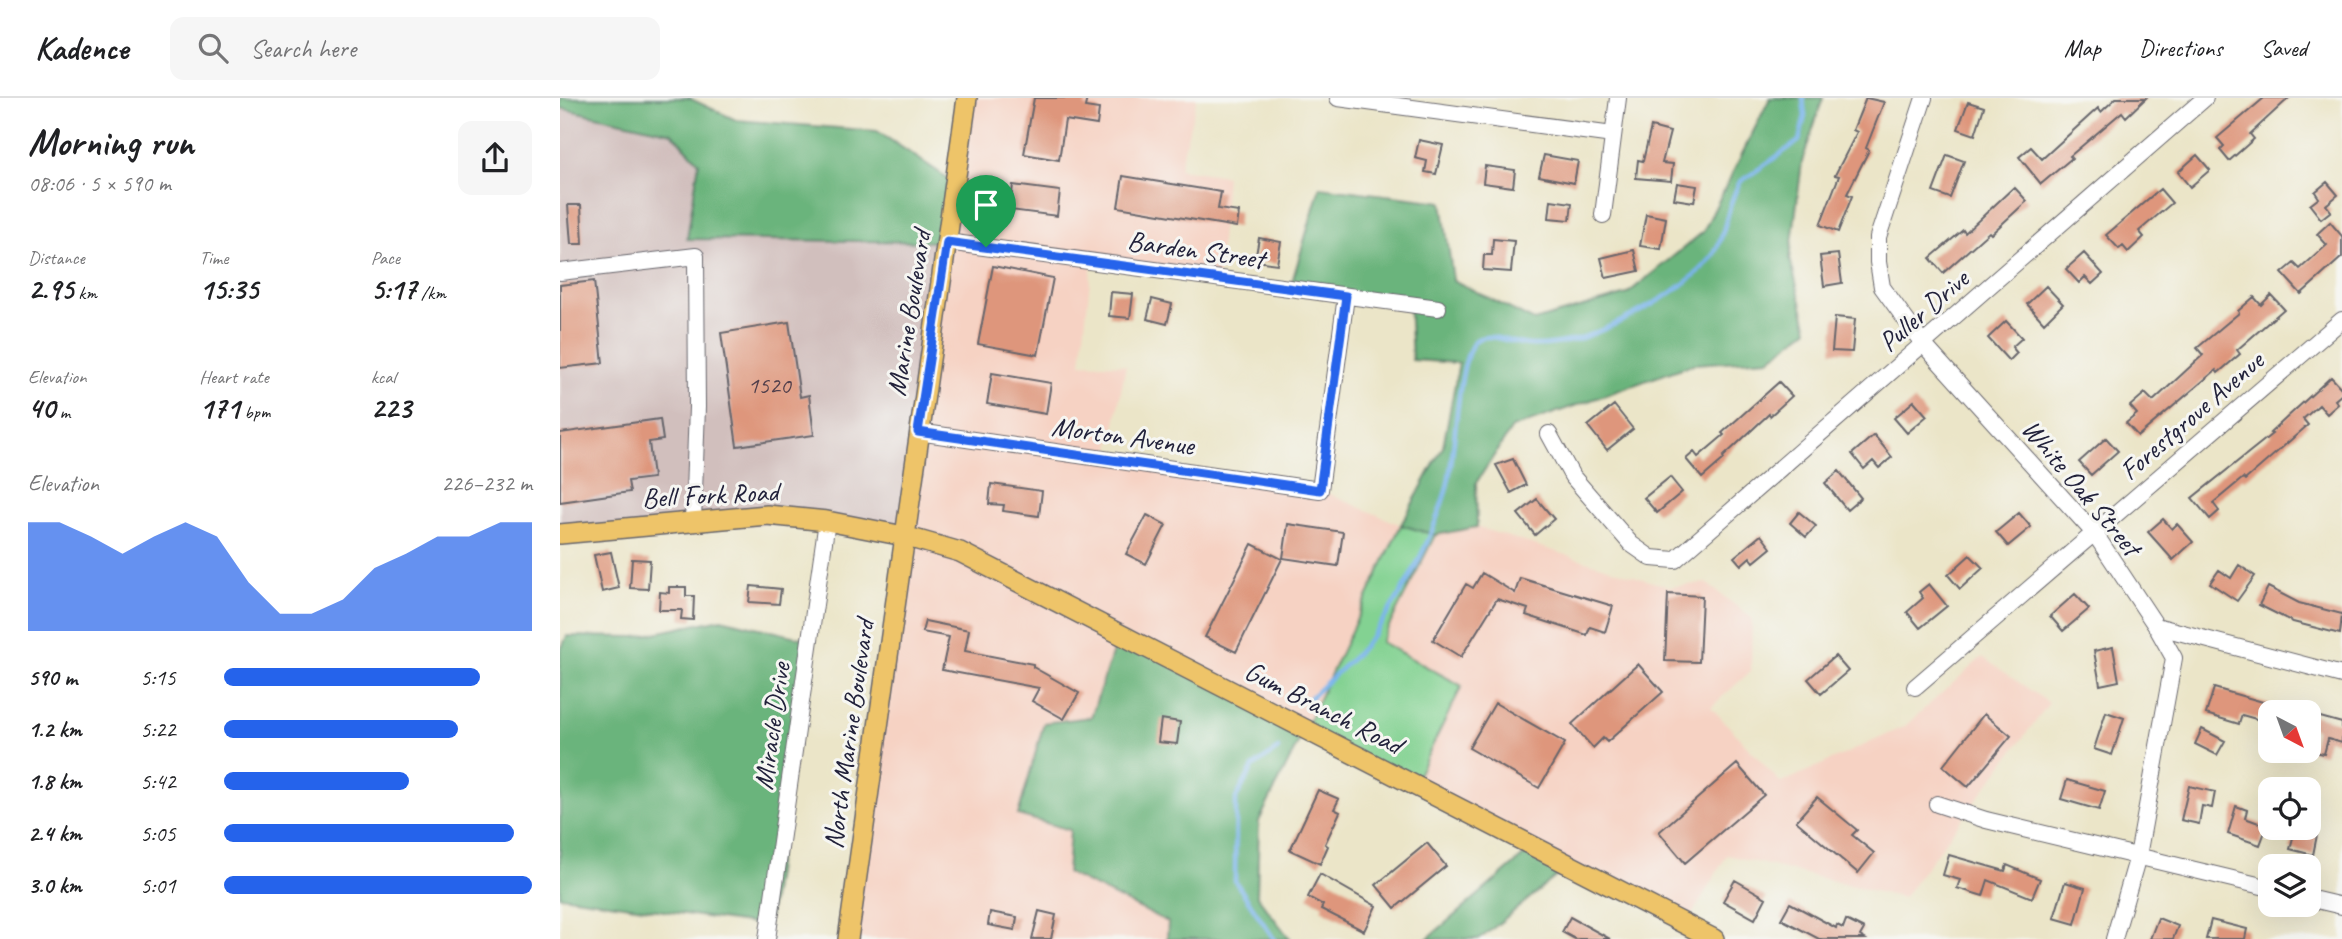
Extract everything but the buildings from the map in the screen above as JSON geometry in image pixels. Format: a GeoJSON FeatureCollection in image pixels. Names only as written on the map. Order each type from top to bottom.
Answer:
{"type":"FeatureCollection","features":[{"type":"Feature","properties":{"kind":"main road","name":"Marine Boulevard"},"geometry":{"type":"LineString","coordinates":[[904,536],[967,98]]}},
{"type":"Feature","properties":{"kind":"main road","name":"Bell Fork Road"},"geometry":{"type":"LineString","coordinates":[[560,534],[767,515],[827,521],[904,536]]}},
{"type":"Feature","properties":{"kind":"main road","name":"North Marine Boulevard"},"geometry":{"type":"LineString","coordinates":[[848,939],[904,536]]}},
{"type":"Feature","properties":{"kind":"main road","name":"Gum Branch Road"},"geometry":{"type":"LineString","coordinates":[[904,536],[960,552],[1714,939]]}},
{"type":"Feature","properties":{"kind":"street"},"geometry":{"type":"LineString","coordinates":[[1338,98],[1613,135]]}},
{"type":"Feature","properties":{"kind":"street"},"geometry":{"type":"LineString","coordinates":[[1604,215],[1618,98]]}},
{"type":"Feature","properties":{"kind":"street","name":"White Oak Street"},"geometry":{"type":"LineString","coordinates":[[1923,98],[1878,237],[1882,287],[1924,345],[2095,534],[2157,626],[2174,658],[2138,856],[2114,939]]}},
{"type":"Feature","properties":{"kind":"street","name":"Puller Drive"},"geometry":{"type":"LineString","coordinates":[[1549,434],[1572,476],[1631,544],[1651,558],[1675,560],[2205,98]]}},
{"type":"Feature","properties":{"kind":"street","name":"Barden Street"},"geometry":{"type":"LineString","coordinates":[[947,242],[1438,308]]}},
{"type":"Feature","properties":{"kind":"street"},"geometry":{"type":"LineString","coordinates":[[560,272],[695,256],[697,407],[693,521]]}},
{"type":"Feature","properties":{"kind":"street","name":"Morton Avenue"},"geometry":{"type":"LineString","coordinates":[[918,432],[1320,490],[1346,296]]}},
{"type":"Feature","properties":{"kind":"street","name":"Forestgrove Avenue"},"geometry":{"type":"LineString","coordinates":[[1915,687],[2342,320]]}},
{"type":"Feature","properties":{"kind":"street","name":"Miracle Drive"},"geometry":{"type":"LineString","coordinates":[[767,939],[827,521]]}},
{"type":"Feature","properties":{"kind":"street"},"geometry":{"type":"LineString","coordinates":[[2157,626],[2342,676]]}},
{"type":"Feature","properties":{"kind":"street"},"geometry":{"type":"LineString","coordinates":[[1937,804],[1986,820],[2258,885]]}},
{"type":"Feature","properties":{"kind":"street"},"geometry":{"type":"LineString","coordinates":[[2321,901],[2342,906]]}},
{"type":"Feature","properties":{"kind":"shaded area"},"geometry":{"type":"Polygon","coordinates":[[[967,98],[1197,98],[1179,169],[1226,176],[1218,279],[1092,262],[1081,363],[1126,365],[1108,459],[1320,490],[1401,525],[1305,729],[1119,634],[1091,717],[1070,830],[1067,873],[1168,922],[1167,939],[848,939],[967,98]]]}},
{"type":"Feature","properties":{"kind":"shaded area"},"geometry":{"type":"Polygon","coordinates":[[[560,108],[672,133],[699,162],[688,239],[947,242],[904,536],[827,521],[560,534],[560,108]]]}},
{"type":"Feature","properties":{"kind":"shaded area"},"geometry":{"type":"Polygon","coordinates":[[[1477,527],[1669,587],[1706,583],[1752,618],[1751,671],[1711,707],[1781,783],[1904,727],[1982,657],[2049,703],[1903,898],[1727,855],[1686,925],[1413,785],[1381,642],[1435,535],[1477,527]]]}},
{"type":"Feature","properties":{"kind":"green space"},"geometry":{"type":"Polygon","coordinates":[[[560,98],[689,98],[736,120],[877,131],[955,183],[947,242],[687,239],[699,162],[672,133],[560,108],[560,98]]]}},
{"type":"Feature","properties":{"kind":"green space"},"geometry":{"type":"Polygon","coordinates":[[[1770,98],[1823,98],[1802,162],[1790,259],[1808,329],[1769,359],[1693,364],[1512,428],[1476,483],[1477,527],[1435,535],[1401,525],[1443,447],[1459,363],[1412,360],[1409,304],[1290,289],[1320,187],[1442,202],[1453,280],[1534,321],[1627,294],[1703,232],[1770,98]]]}},
{"type":"Feature","properties":{"kind":"green space"},"geometry":{"type":"Polygon","coordinates":[[[1401,525],[1435,535],[1381,642],[1462,686],[1413,785],[1305,729],[1401,525]]]}},
{"type":"Feature","properties":{"kind":"green space"},"geometry":{"type":"Polygon","coordinates":[[[721,619],[810,640],[768,926],[560,896],[560,651],[567,636],[636,637],[721,619]]]}},
{"type":"Feature","properties":{"kind":"green space"},"geometry":{"type":"Polygon","coordinates":[[[1119,633],[1305,729],[1259,821],[1257,896],[1290,939],[1167,939],[1168,922],[1067,873],[1070,830],[1018,815],[1044,723],[1091,717],[1119,633]]]}},
{"type":"Feature","properties":{"kind":"green space"},"geometry":{"type":"Polygon","coordinates":[[[1534,847],[1570,865],[1480,939],[1427,939],[1534,847]]]}},
{"type":"Feature","properties":{"kind":"waterway"},"geometry":{"type":"LineString","coordinates":[[1307,701],[1351,660],[1374,633],[1425,547],[1446,491],[1464,368],[1475,341],[1493,337],[1536,345],[1578,339],[1633,315],[1691,278],[1715,252],[1740,182],[1799,141],[1805,116],[1803,98]]}},
{"type":"Feature","properties":{"kind":"waterway"},"geometry":{"type":"LineString","coordinates":[[1274,939],[1235,881],[1236,798],[1253,767],[1278,749]]}},
{"type":"Feature","properties":{"kind":"route"},"geometry":{"type":"LineString","coordinates":[[947,242],[986,247],[1346,296],[1320,490],[918,432],[947,242]]}}]}
